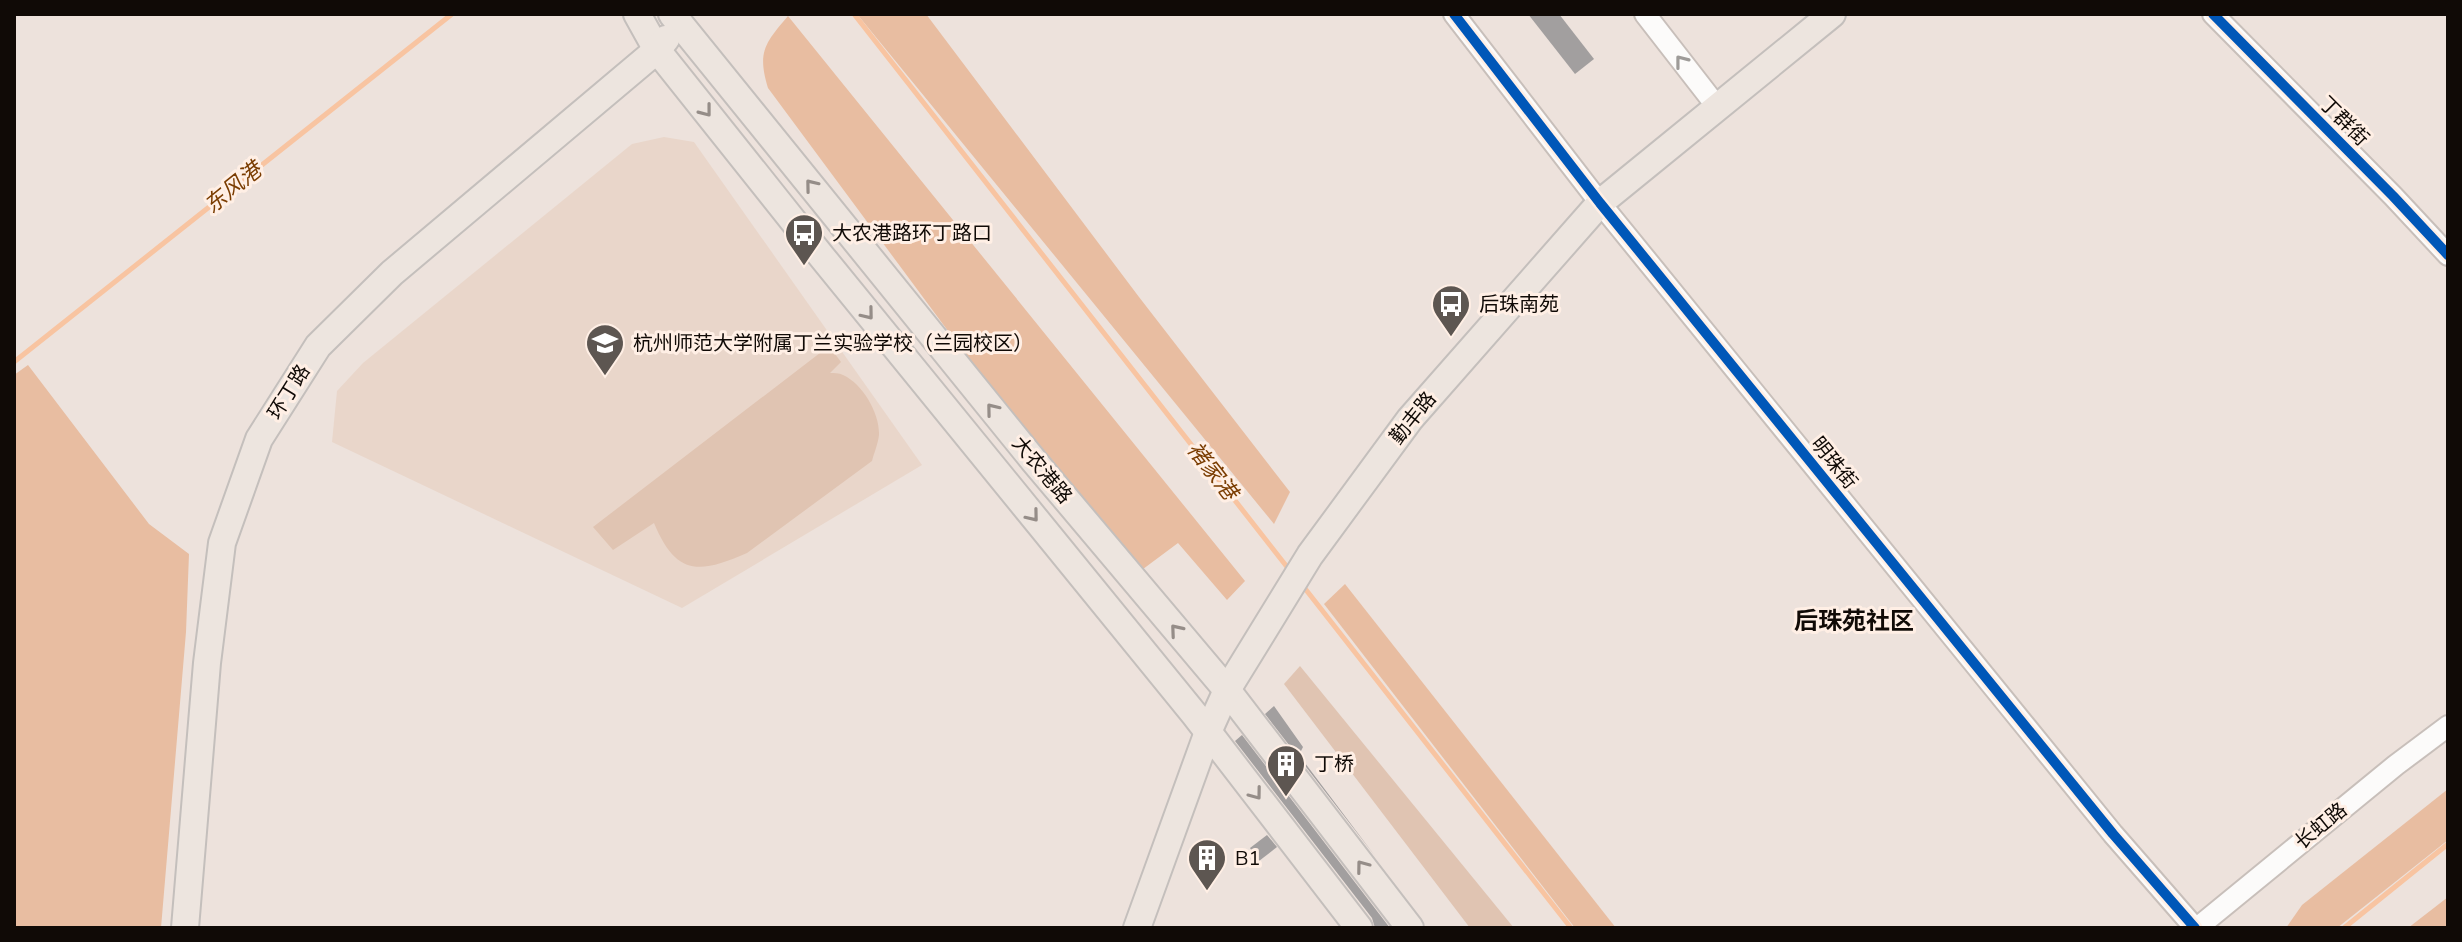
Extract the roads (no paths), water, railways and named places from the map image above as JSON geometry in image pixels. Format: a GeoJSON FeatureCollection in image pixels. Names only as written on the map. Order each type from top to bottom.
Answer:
{"type":"FeatureCollection","features":[{"type":"Feature","properties":{"kind":"main road","name":"大农港路"},"geometry":{"type":"LineString","coordinates":[[637,14],[657,50],[1208,732],[1359,928]]}},
{"type":"Feature","properties":{"kind":"main road","name":"勤丰路"},"geometry":{"type":"LineString","coordinates":[[1137,928],[1208,732],[1227,690],[1310,555],[1410,419],[1600,203],[1832,14]]}},
{"type":"Feature","properties":{"kind":"main road","name":"大农港路"},"geometry":{"type":"LineString","coordinates":[[680,16],[1034,461],[1227,690],[1410,928]]}},
{"type":"Feature","properties":{"kind":"main road","name":"环丁路"},"geometry":{"type":"LineString","coordinates":[[185,928],[207,663],[222,543],[259,439],[318,346],[392,273],[657,50],[680,16]]}},
{"type":"Feature","properties":{"kind":"street","name":"明珠街"},"geometry":{"type":"LineString","coordinates":[[1454,14],[1600,203],[2113,834],[2196,928]]}},
{"type":"Feature","properties":{"kind":"street"},"geometry":{"type":"LineString","coordinates":[[1645,14],[1718,108]]}},
{"type":"Feature","properties":{"kind":"street","name":"丁群街"},"geometry":{"type":"LineString","coordinates":[[2213,14],[2448,255]]}},
{"type":"Feature","properties":{"kind":"street","name":"长虹路"},"geometry":{"type":"LineString","coordinates":[[2196,928],[2448,726]]}},
{"type":"Feature","properties":{"kind":"waterway","name":"东风港"},"geometry":{"type":"LineString","coordinates":[[14,362],[452,14]]}},
{"type":"Feature","properties":{"kind":"waterway","name":"褚家港"},"geometry":{"type":"LineString","coordinates":[[854,14],[1291,572]]}},
{"type":"Feature","properties":{"kind":"waterway","name":"褚家港"},"geometry":{"type":"LineString","coordinates":[[1303,586],[1571,928]]}},
{"type":"Feature","properties":{"kind":"waterway"},"geometry":{"type":"LineString","coordinates":[[2344,928],[2448,844]]}},
{"type":"Feature","properties":{"kind":"place","name":"大农港路环丁路口"},"geometry":{"type":"Point","coordinates":[804,267]}},
{"type":"Feature","properties":{"kind":"place","name":"后珠南苑"},"geometry":{"type":"Point","coordinates":[1451,338]}},
{"type":"Feature","properties":{"kind":"place","name":"杭州师范大学附属丁兰实验学校（兰园校区）"},"geometry":{"type":"Point","coordinates":[605,377]}},
{"type":"Feature","properties":{"kind":"place","name":"丁桥"},"geometry":{"type":"Point","coordinates":[1286,798]}},
{"type":"Feature","properties":{"kind":"place","name":"B1"},"geometry":{"type":"Point","coordinates":[1207,892]}},
{"type":"Feature","properties":{"kind":"district","name":"后珠苑社区"},"geometry":{"type":"Point","coordinates":[1854,621]}}]}
